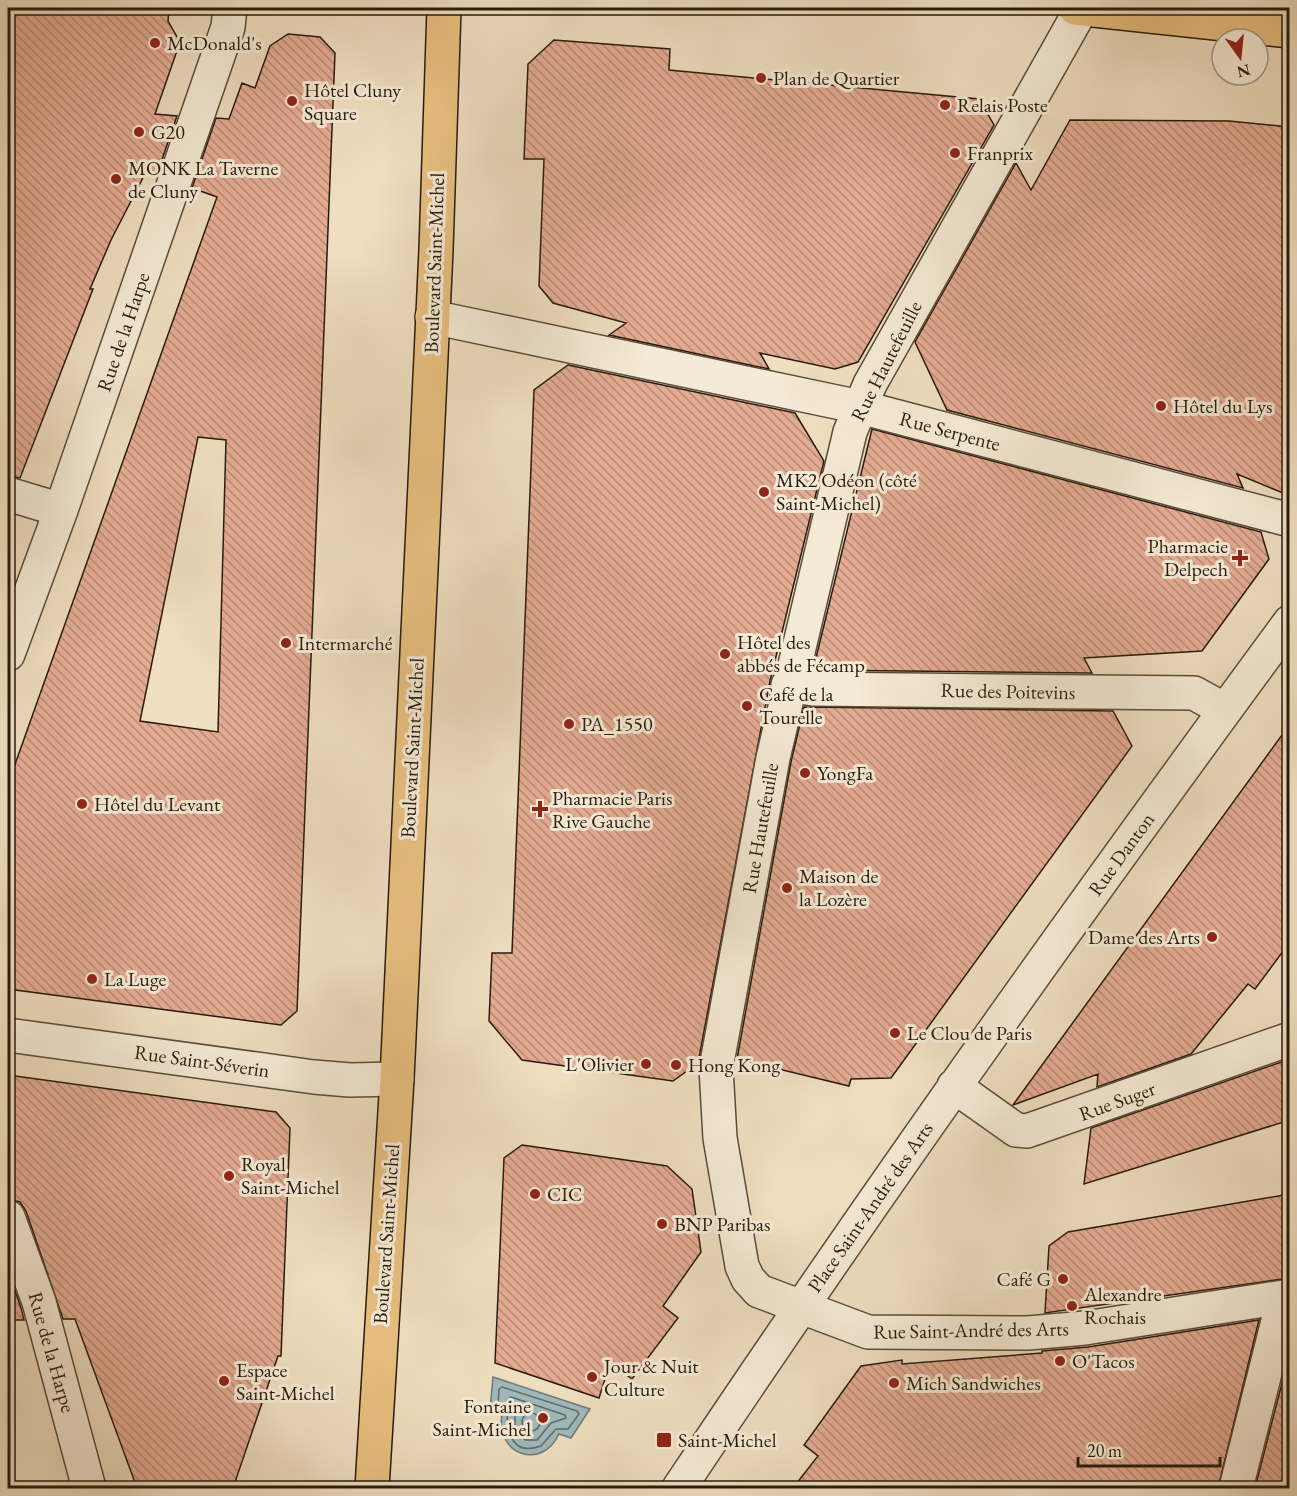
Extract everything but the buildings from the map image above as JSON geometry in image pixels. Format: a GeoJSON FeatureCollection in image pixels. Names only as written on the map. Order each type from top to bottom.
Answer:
{"type":"FeatureCollection","features":[{"type":"Feature","properties":{"kind":"main road","name":"Boulevard Saint-Michel"},"geometry":{"type":"LineString","coordinates":[[372,1488],[397,1079],[444,8]]}},
{"type":"Feature","properties":{"kind":"main road"},"geometry":{"type":"LineString","coordinates":[[1075,8],[1290,31]]}},
{"type":"Feature","properties":{"kind":"street","name":"Rue de la Harpe"},"geometry":{"type":"LineString","coordinates":[[8,654],[61,510],[228,27],[230,8]]}},
{"type":"Feature","properties":{"kind":"street","name":"Rue Hautefeuille"},"geometry":{"type":"LineString","coordinates":[[720,1138],[716,1068],[788,686],[850,432],[860,407],[1082,8]]}},
{"type":"Feature","properties":{"kind":"street","name":"Rue Serpente"},"geometry":{"type":"LineString","coordinates":[[432,317],[860,407],[1290,520]]}},
{"type":"Feature","properties":{"kind":"street"},"geometry":{"type":"LineString","coordinates":[[8,494],[61,510]]}},
{"type":"Feature","properties":{"kind":"street","name":"Rue Danton"},"geometry":{"type":"LineString","coordinates":[[954,1086],[1290,622]]}},
{"type":"Feature","properties":{"kind":"street","name":"Rue des Poitevins"},"geometry":{"type":"LineString","coordinates":[[788,686],[825,689],[1194,693],[1225,710]]}},
{"type":"Feature","properties":{"kind":"street","name":"Rue Saint-Séverin"},"geometry":{"type":"LineString","coordinates":[[8,1035],[314,1077],[350,1080],[397,1079]]}},
{"type":"Feature","properties":{"kind":"street","name":"Rue Suger"},"geometry":{"type":"LineString","coordinates":[[954,1086],[1016,1130],[1027,1131],[1290,1039]]}},
{"type":"Feature","properties":{"kind":"street","name":"Place Saint-André des Arts"},"geometry":{"type":"LineString","coordinates":[[720,1138],[742,1266],[748,1279],[759,1291],[799,1308],[954,1086]]}},
{"type":"Feature","properties":{"kind":"street","name":"Rue de la Harpe"},"geometry":{"type":"LineString","coordinates":[[8,1217],[39,1302],[89,1488]]}},
{"type":"Feature","properties":{"kind":"street"},"geometry":{"type":"LineString","coordinates":[[1236,1488],[1287,1296]]}},
{"type":"Feature","properties":{"kind":"street","name":"Rue Saint-André des Arts"},"geometry":{"type":"LineString","coordinates":[[799,1308],[868,1332],[1028,1333],[1085,1328],[1287,1296]]}},
{"type":"Feature","properties":{"kind":"street"},"geometry":{"type":"LineString","coordinates":[[679,1488],[799,1308]]}},
{"type":"Feature","properties":{"kind":"water","name":"Fontaine Saint-Michel"},"geometry":{"type":"Polygon","coordinates":[[[493,1377],[590,1409],[571,1438],[559,1434],[542,1452],[532,1455],[522,1453],[512,1448],[506,1440],[502,1428],[502,1414],[490,1410],[493,1377]]]}},
{"type":"Feature","properties":{"kind":"place","name":"McDonald's"},"geometry":{"type":"Point","coordinates":[155,43]}},
{"type":"Feature","properties":{"kind":"place","name":"Plan de Quartier"},"geometry":{"type":"Point","coordinates":[761,78]}},
{"type":"Feature","properties":{"kind":"place","name":"Hôtel Cluny Square"},"geometry":{"type":"Point","coordinates":[292,101]}},
{"type":"Feature","properties":{"kind":"place","name":"Relais Poste"},"geometry":{"type":"Point","coordinates":[945,105]}},
{"type":"Feature","properties":{"kind":"place","name":"G20"},"geometry":{"type":"Point","coordinates":[139,132]}},
{"type":"Feature","properties":{"kind":"place","name":"Franprix"},"geometry":{"type":"Point","coordinates":[955,153]}},
{"type":"Feature","properties":{"kind":"place","name":"MONK La Taverne de Cluny"},"geometry":{"type":"Point","coordinates":[116,179]}},
{"type":"Feature","properties":{"kind":"place","name":"Hôtel du Lys"},"geometry":{"type":"Point","coordinates":[1161,406]}},
{"type":"Feature","properties":{"kind":"place","name":"MK2 Odéon (côté Saint-Michel)"},"geometry":{"type":"Point","coordinates":[764,492]}},
{"type":"Feature","properties":{"kind":"place","name":"Pharmacie Delpech"},"geometry":{"type":"Point","coordinates":[1240,558]}},
{"type":"Feature","properties":{"kind":"place","name":"Intermarché"},"geometry":{"type":"Point","coordinates":[286,643]}},
{"type":"Feature","properties":{"kind":"place","name":"Hôtel des abbés de Fécamp"},"geometry":{"type":"Point","coordinates":[725,654]}},
{"type":"Feature","properties":{"kind":"place","name":"Café de la Tourelle"},"geometry":{"type":"Point","coordinates":[747,706]}},
{"type":"Feature","properties":{"kind":"place","name":"PA_1550"},"geometry":{"type":"Point","coordinates":[569,724]}},
{"type":"Feature","properties":{"kind":"place","name":"YongFa"},"geometry":{"type":"Point","coordinates":[805,773]}},
{"type":"Feature","properties":{"kind":"place","name":"Hôtel du Levant"},"geometry":{"type":"Point","coordinates":[82,804]}},
{"type":"Feature","properties":{"kind":"place","name":"Pharmacie Paris Rive Gauche"},"geometry":{"type":"Point","coordinates":[540,809]}},
{"type":"Feature","properties":{"kind":"place","name":"Maison de la Lozère"},"geometry":{"type":"Point","coordinates":[787,888]}},
{"type":"Feature","properties":{"kind":"place","name":"Dame des Arts"},"geometry":{"type":"Point","coordinates":[1212,937]}},
{"type":"Feature","properties":{"kind":"place","name":"La Luge"},"geometry":{"type":"Point","coordinates":[92,979]}},
{"type":"Feature","properties":{"kind":"place","name":"Le Clou de Paris"},"geometry":{"type":"Point","coordinates":[895,1033]}},
{"type":"Feature","properties":{"kind":"place","name":"L'Olivier"},"geometry":{"type":"Point","coordinates":[646,1064]}},
{"type":"Feature","properties":{"kind":"place","name":"Hong Kong"},"geometry":{"type":"Point","coordinates":[676,1065]}},
{"type":"Feature","properties":{"kind":"place","name":"Royal Saint-Michel"},"geometry":{"type":"Point","coordinates":[229,1176]}},
{"type":"Feature","properties":{"kind":"place","name":"CIC"},"geometry":{"type":"Point","coordinates":[535,1194]}},
{"type":"Feature","properties":{"kind":"place","name":"BNP Paribas"},"geometry":{"type":"Point","coordinates":[662,1224]}},
{"type":"Feature","properties":{"kind":"place","name":"Café G"},"geometry":{"type":"Point","coordinates":[1063,1279]}},
{"type":"Feature","properties":{"kind":"place","name":"Alexandre Rochais"},"geometry":{"type":"Point","coordinates":[1072,1306]}},
{"type":"Feature","properties":{"kind":"place","name":"O'Tacos"},"geometry":{"type":"Point","coordinates":[1060,1361]}},
{"type":"Feature","properties":{"kind":"place","name":"Jour & Nuit Culture"},"geometry":{"type":"Point","coordinates":[592,1377]}},
{"type":"Feature","properties":{"kind":"place","name":"Espace Saint-Michel"},"geometry":{"type":"Point","coordinates":[224,1381]}},
{"type":"Feature","properties":{"kind":"place","name":"Mich Sandwiches"},"geometry":{"type":"Point","coordinates":[894,1383]}},
{"type":"Feature","properties":{"kind":"place","name":"Fontaine Saint-Michel"},"geometry":{"type":"Point","coordinates":[543,1418]}},
{"type":"Feature","properties":{"kind":"place","name":"Saint-Michel"},"geometry":{"type":"Point","coordinates":[664,1440]}}]}
